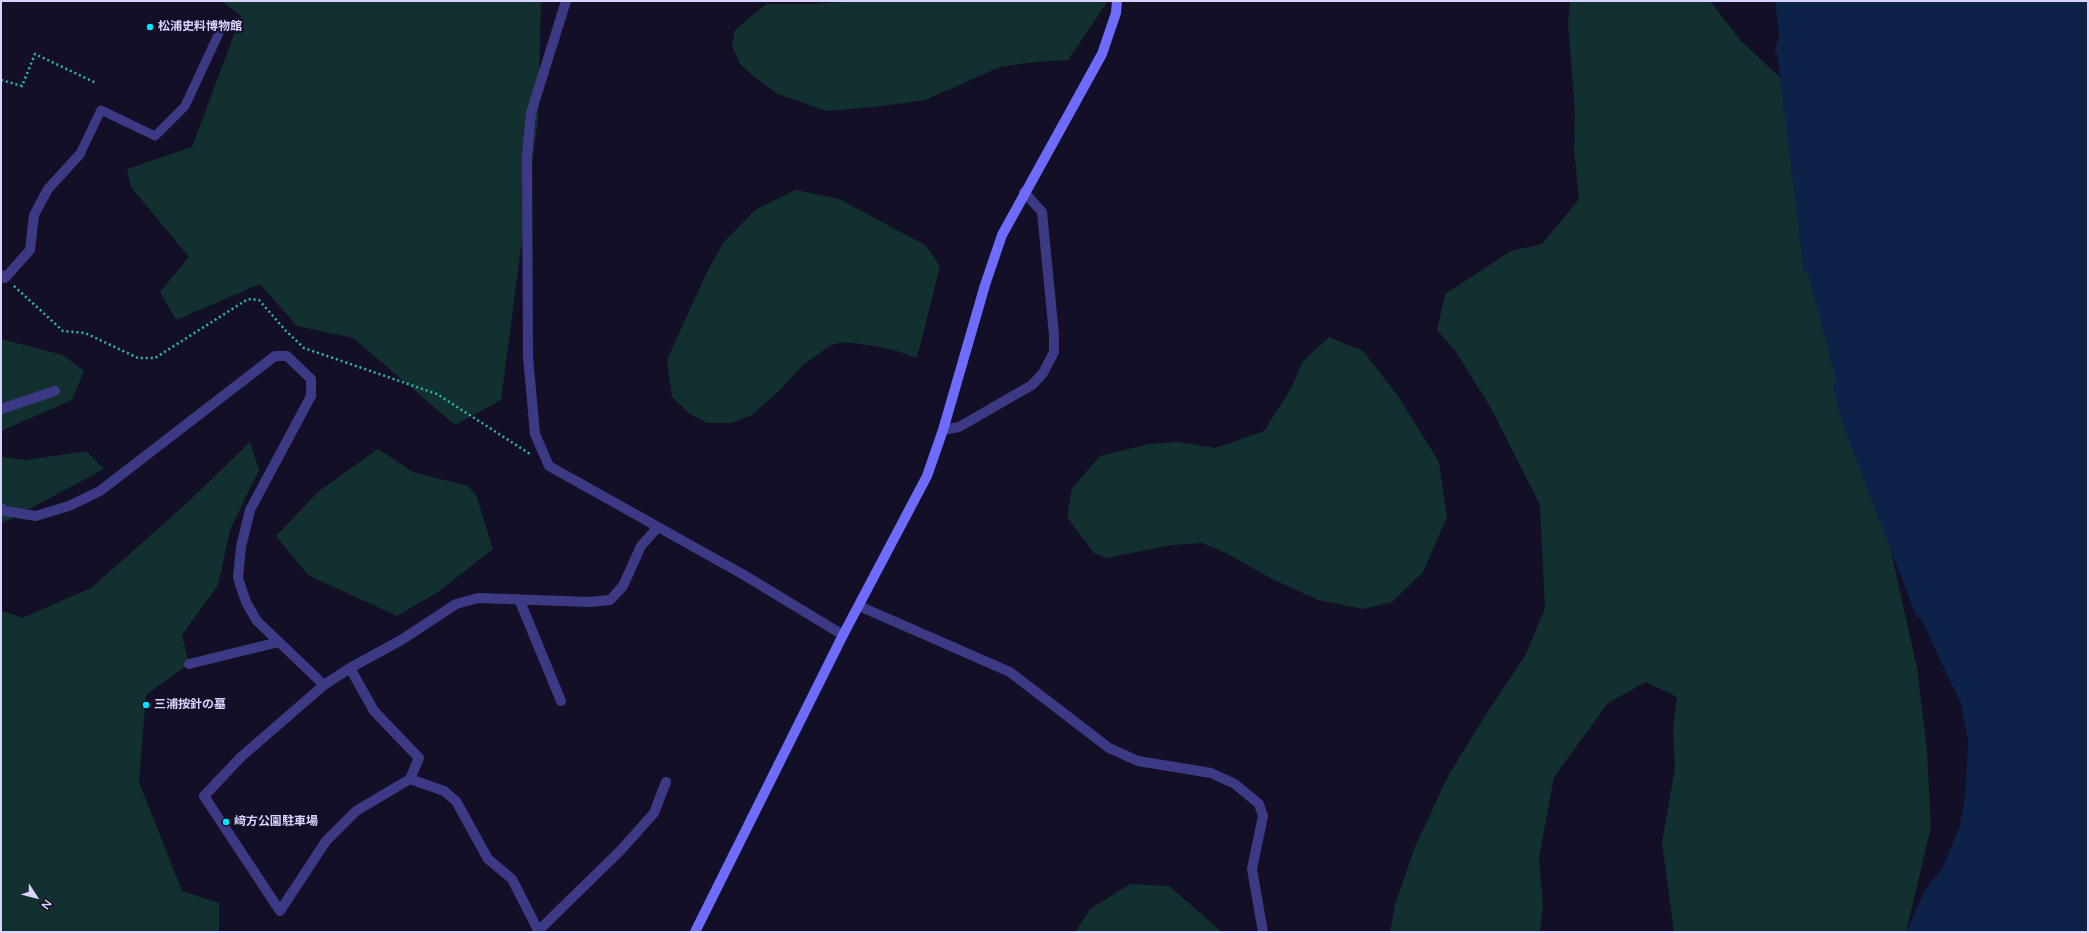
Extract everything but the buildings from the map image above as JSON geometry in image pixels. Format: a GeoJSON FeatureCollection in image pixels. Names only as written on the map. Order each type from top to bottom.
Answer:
{"type":"FeatureCollection","features":[{"type":"Feature","properties":{"kind":"street"},"geometry":{"type":"LineString","coordinates":[[566,1],[531,113],[527,156],[528,357],[536,434],[549,466],[744,576],[843,636]]}},
{"type":"Feature","properties":{"kind":"street"},"geometry":{"type":"LineString","coordinates":[[695,932],[699,921],[843,636],[927,476],[943,430],[985,285],[1002,235],[1024,192],[1102,54],[1116,13],[1118,1]]}},
{"type":"Feature","properties":{"kind":"street"},"geometry":{"type":"LineString","coordinates":[[3,276],[30,250],[34,215],[48,189],[80,154]]}},
{"type":"Feature","properties":{"kind":"street"},"geometry":{"type":"LineString","coordinates":[[943,430],[960,427],[1032,385],[1043,373],[1054,352],[1054,335],[1042,212],[1024,192]]}},
{"type":"Feature","properties":{"kind":"street"},"geometry":{"type":"LineString","coordinates":[[1,508],[5,511],[36,516],[69,506],[100,491],[275,356],[288,356],[311,379],[311,396],[250,510],[241,547],[238,578],[246,602],[257,621],[324,685]]}},
{"type":"Feature","properties":{"kind":"street"},"geometry":{"type":"LineString","coordinates":[[1,409],[55,391]]}},
{"type":"Feature","properties":{"kind":"street"},"geometry":{"type":"LineString","coordinates":[[350,668],[374,711],[419,758],[410,778],[356,811],[326,841],[280,910],[204,796],[240,756],[324,685],[350,668],[403,639],[456,604],[478,598],[590,602],[610,600],[623,586],[642,546],[657,528]]}},
{"type":"Feature","properties":{"kind":"street"},"geometry":{"type":"LineString","coordinates":[[519,599],[561,701]]}},
{"type":"Feature","properties":{"kind":"street"},"geometry":{"type":"LineString","coordinates":[[859,606],[1010,672],[1109,748],[1138,760],[1211,773],[1235,784],[1259,804],[1263,816],[1252,869],[1263,932]]}},
{"type":"Feature","properties":{"kind":"street"},"geometry":{"type":"LineString","coordinates":[[189,664],[279,642]]}},
{"type":"Feature","properties":{"kind":"street"},"geometry":{"type":"LineString","coordinates":[[410,778],[444,791],[456,801],[488,859],[512,879],[538,931],[620,851],[654,813],[666,782]]}},
{"type":"Feature","properties":{"kind":"lane"},"geometry":{"type":"LineString","coordinates":[[80,154],[102,110],[155,136],[185,106],[219,33]]}},
{"type":"Feature","properties":{"kind":"path"},"geometry":{"type":"LineString","coordinates":[[1,80],[22,86],[35,54],[96,83]]}},
{"type":"Feature","properties":{"kind":"path"},"geometry":{"type":"LineString","coordinates":[[3,276],[64,331],[84,333],[138,358],[155,358],[248,299],[259,300],[286,331],[304,348],[438,394],[549,466]]}},
{"type":"Feature","properties":{"kind":"green space"},"geometry":{"type":"Polygon","coordinates":[[[222,1],[541,1],[538,119],[501,400],[455,425],[353,338],[297,326],[260,284],[176,320],[160,292],[189,257],[131,187],[127,169],[192,147],[241,16],[222,1]]]}},
{"type":"Feature","properties":{"kind":"green space"},"geometry":{"type":"Polygon","coordinates":[[[857,1],[1108,1],[1068,60],[1034,62],[1000,67],[925,100],[874,107],[826,111],[778,94],[753,76],[740,64],[732,46],[735,30],[766,4],[811,4],[857,1]]]}},
{"type":"Feature","properties":{"kind":"green space"},"geometry":{"type":"Polygon","coordinates":[[[1570,1],[1710,1],[1740,40],[1787,84],[1917,668],[1927,750],[1931,827],[1906,932],[1674,932],[1662,842],[1675,768],[1673,728],[1677,697],[1646,682],[1608,703],[1554,777],[1539,858],[1543,906],[1540,932],[1390,932],[1395,905],[1415,847],[1448,776],[1526,654],[1545,608],[1540,505],[1491,408],[1456,352],[1437,330],[1445,294],[1511,251],[1542,244],[1579,199],[1574,149],[1575,112],[1568,23],[1570,1]]]}},
{"type":"Feature","properties":{"kind":"green space"},"geometry":{"type":"Polygon","coordinates":[[[796,190],[839,199],[925,245],[940,266],[917,358],[894,350],[875,346],[844,342],[831,345],[803,365],[782,388],[752,415],[731,423],[707,423],[690,414],[672,397],[667,360],[705,276],[723,243],[755,210],[796,190]]]}},
{"type":"Feature","properties":{"kind":"green space"},"geometry":{"type":"Polygon","coordinates":[[[1329,337],[1363,351],[1398,396],[1439,462],[1447,517],[1423,572],[1392,602],[1363,609],[1318,600],[1272,579],[1226,553],[1202,543],[1172,545],[1106,558],[1094,553],[1067,517],[1072,488],[1100,456],[1149,444],[1179,442],[1215,448],[1264,431],[1292,387],[1302,362],[1329,337]]]}},
{"type":"Feature","properties":{"kind":"green space"},"geometry":{"type":"Polygon","coordinates":[[[1,339],[63,355],[84,371],[72,400],[1,431],[1,339]]]}},
{"type":"Feature","properties":{"kind":"green space"},"geometry":{"type":"Polygon","coordinates":[[[250,442],[259,470],[230,530],[218,585],[182,635],[189,664],[146,695],[139,782],[182,891],[219,903],[219,931],[1,932],[1,610],[22,618],[91,588],[187,503],[250,442]]]}},
{"type":"Feature","properties":{"kind":"green space"},"geometry":{"type":"Polygon","coordinates":[[[378,449],[413,472],[468,486],[476,495],[493,549],[438,592],[397,616],[308,575],[276,536],[319,491],[378,449]]]}},
{"type":"Feature","properties":{"kind":"green space"},"geometry":{"type":"Polygon","coordinates":[[[86,451],[104,469],[1,524],[1,457],[27,460],[86,451]]]}},
{"type":"Feature","properties":{"kind":"green space"},"geometry":{"type":"Polygon","coordinates":[[[1130,884],[1169,886],[1222,932],[1075,932],[1090,909],[1130,884]]]}},
{"type":"Feature","properties":{"kind":"water"},"geometry":{"type":"Polygon","coordinates":[[[1775,1],[2088,1],[2088,932],[1906,932],[1926,888],[1942,869],[1959,828],[1965,797],[1968,741],[1961,704],[1920,617],[1917,618],[1842,423],[1833,386],[1836,379],[1807,270],[1804,271],[1777,53],[1774,52],[1779,36],[1775,1]]]}},
{"type":"Feature","properties":{"kind":"place","name":"松浦史料博物館"},"geometry":{"type":"Point","coordinates":[150,27]}},
{"type":"Feature","properties":{"kind":"place","name":"三浦按針の墓"},"geometry":{"type":"Point","coordinates":[146,705]}},
{"type":"Feature","properties":{"kind":"place","name":"﨑方公園駐車場"},"geometry":{"type":"Point","coordinates":[226,822]}}]}
